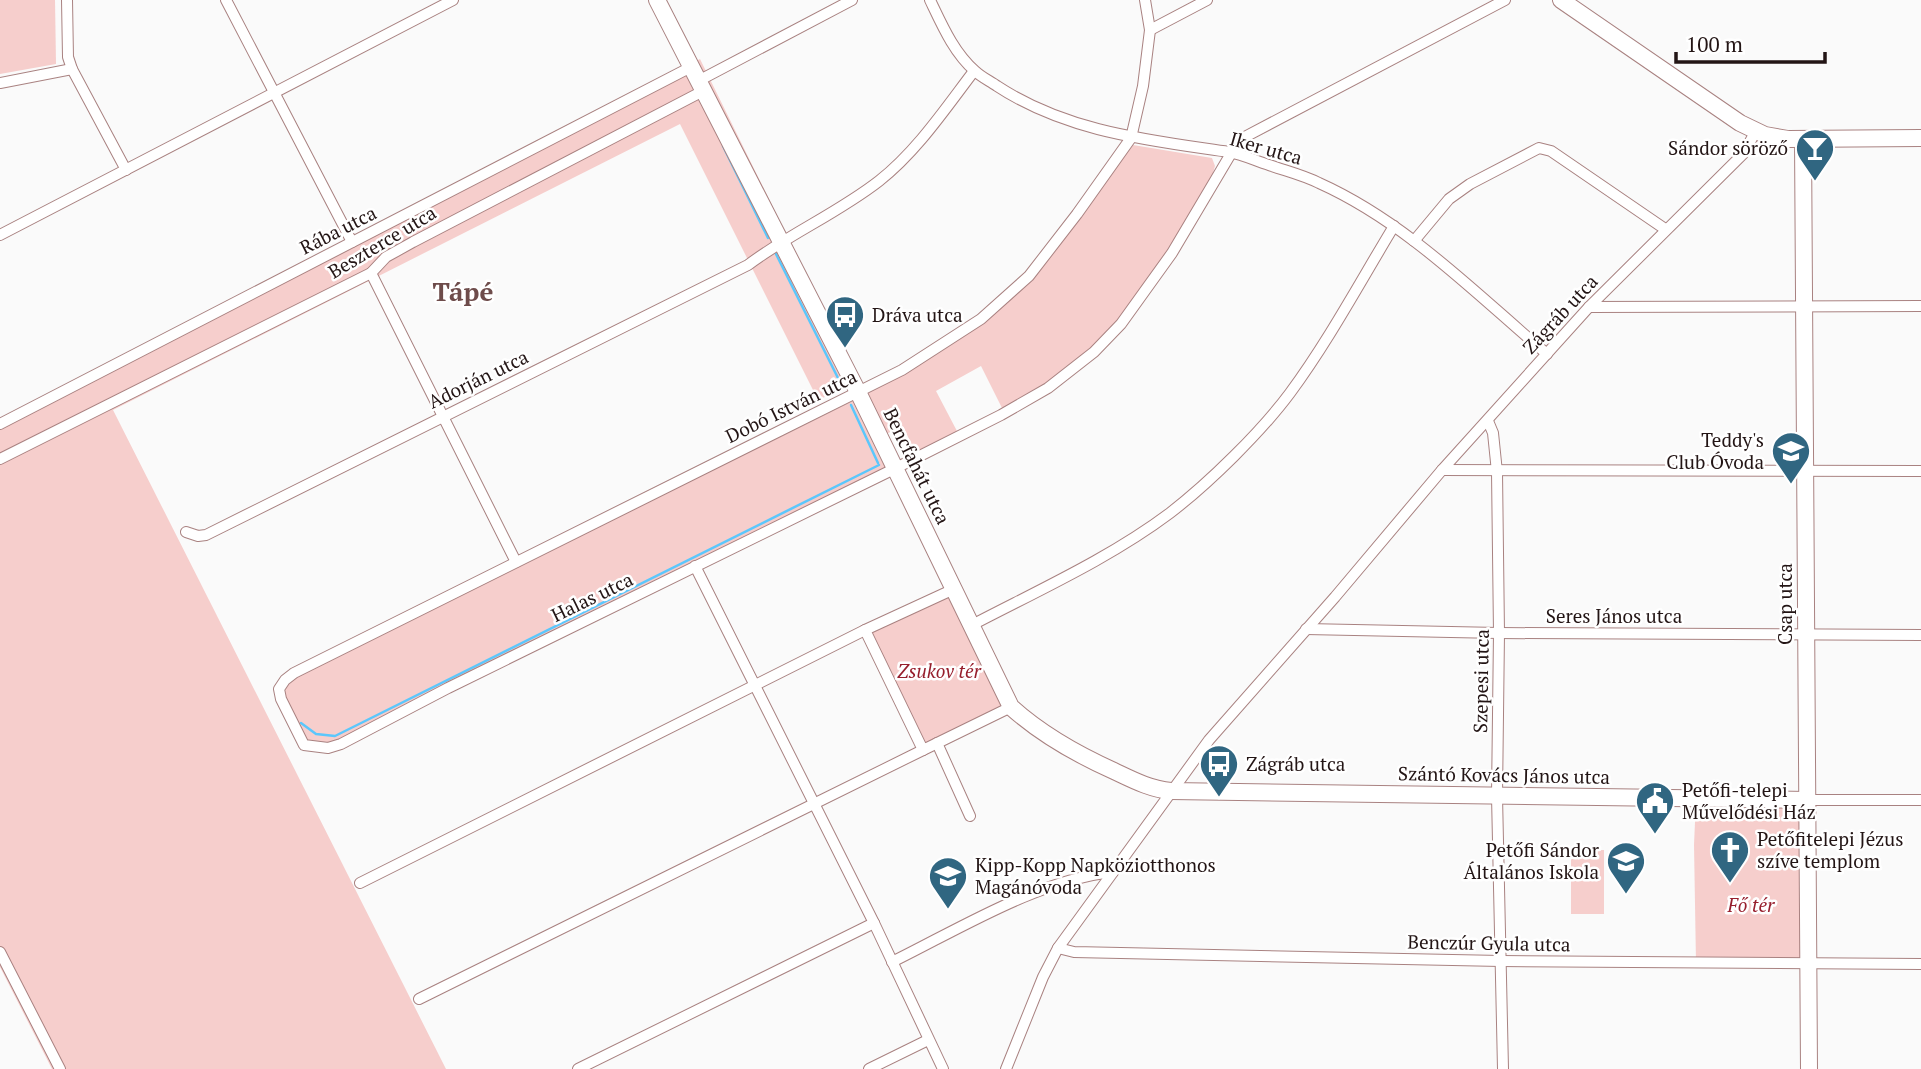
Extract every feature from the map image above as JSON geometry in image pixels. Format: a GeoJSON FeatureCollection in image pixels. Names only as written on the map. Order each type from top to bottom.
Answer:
{"type":"FeatureCollection","features":[{"type":"Feature","properties":{"kind":"street"},"geometry":{"type":"LineString","coordinates":[[67,0],[68,57],[72,69],[126,170]]}},
{"type":"Feature","properties":{"kind":"street"},"geometry":{"type":"LineString","coordinates":[[226,0],[352,242]]}},
{"type":"Feature","properties":{"kind":"street"},"geometry":{"type":"LineString","coordinates":[[0,235],[453,0]]}},
{"type":"Feature","properties":{"kind":"street","name":"Bencfahát utca"},"geometry":{"type":"LineString","coordinates":[[657,0],[858,392],[1011,707],[1049,738],[1091,761],[1153,789],[1171,791]]}},
{"type":"Feature","properties":{"kind":"street"},"geometry":{"type":"LineString","coordinates":[[699,79],[852,0]]}},
{"type":"Feature","properties":{"kind":"street","name":"Iker utca"},"geometry":{"type":"LineString","coordinates":[[930,0],[956,48],[974,71],[1016,98],[1042,111],[1091,128],[1130,138],[1231,152],[1317,181],[1366,206],[1394,226],[1547,354]]}},
{"type":"Feature","properties":{"kind":"street","name":"Dobó István utca"},"geometry":{"type":"LineString","coordinates":[[304,745],[281,699],[279,689],[294,673],[902,370],[981,319],[1030,276],[1130,138],[1143,86],[1150,30],[1145,0]]}},
{"type":"Feature","properties":{"kind":"street"},"geometry":{"type":"LineString","coordinates":[[1150,30],[1208,0]]}},
{"type":"Feature","properties":{"kind":"street"},"geometry":{"type":"LineString","coordinates":[[894,469],[1002,415],[1048,388],[1094,352],[1121,324],[1155,278],[1239,141],[1505,0]]}},
{"type":"Feature","properties":{"kind":"street"},"geometry":{"type":"LineString","coordinates":[[1561,0],[1740,123],[1756,131],[1775,137],[1803,139],[1921,138]]}},
{"type":"Feature","properties":{"kind":"street"},"geometry":{"type":"LineString","coordinates":[[0,83],[72,69]]}},
{"type":"Feature","properties":{"kind":"street","name":"Adorján utca"},"geometry":{"type":"LineString","coordinates":[[186,532],[198,536],[206,535],[748,265],[882,178],[921,140],[974,71]]}},
{"type":"Feature","properties":{"kind":"street","name":"Rába utca"},"geometry":{"type":"LineString","coordinates":[[0,424],[352,242],[699,79]]}},
{"type":"Feature","properties":{"kind":"street","name":"Beszterce utca"},"geometry":{"type":"LineString","coordinates":[[0,459],[371,273],[386,257],[699,79]]}},
{"type":"Feature","properties":{"kind":"street","name":"Zágráb utca"},"geometry":{"type":"LineString","coordinates":[[1006,1069],[1043,977],[1058,948],[1209,740],[1442,470],[1589,307],[1665,229],[1743,155],[1756,131]]}},
{"type":"Feature","properties":{"kind":"street","name":"Csap utca"},"geometry":{"type":"LineString","coordinates":[[1803,139],[1809,1069]]}},
{"type":"Feature","properties":{"kind":"street"},"geometry":{"type":"LineString","coordinates":[[1415,242],[1449,199],[1469,184],[1539,148],[1551,151],[1665,229]]}},
{"type":"Feature","properties":{"kind":"street"},"geometry":{"type":"LineString","coordinates":[[972,625],[1112,551],[1171,512],[1232,458],[1289,395],[1394,226]]}},
{"type":"Feature","properties":{"kind":"street"},"geometry":{"type":"LineString","coordinates":[[371,273],[516,562]]}},
{"type":"Feature","properties":{"kind":"street"},"geometry":{"type":"LineString","coordinates":[[1589,307],[1921,306]]}},
{"type":"Feature","properties":{"kind":"street","name":"Szepesi utca"},"geometry":{"type":"LineString","coordinates":[[1488,421],[1493,433],[1497,472],[1497,796],[1503,1069]]}},
{"type":"Feature","properties":{"kind":"street","name":"Halas utca"},"geometry":{"type":"LineString","coordinates":[[304,745],[328,748],[341,744],[448,688],[894,469]]}},
{"type":"Feature","properties":{"kind":"street"},"geometry":{"type":"LineString","coordinates":[[1442,470],[1921,471]]}},
{"type":"Feature","properties":{"kind":"street"},"geometry":{"type":"LineString","coordinates":[[695,566],[874,923],[943,1069]]}},
{"type":"Feature","properties":{"kind":"street"},"geometry":{"type":"LineString","coordinates":[[360,883],[865,630],[954,589]]}},
{"type":"Feature","properties":{"kind":"street","name":"Seres János utca"},"geometry":{"type":"LineString","coordinates":[[1306,629],[1499,633],[1921,635]]}},
{"type":"Feature","properties":{"kind":"street"},"geometry":{"type":"LineString","coordinates":[[865,630],[923,750]]}},
{"type":"Feature","properties":{"kind":"street"},"geometry":{"type":"LineString","coordinates":[[419,999],[1011,707]]}},
{"type":"Feature","properties":{"kind":"street"},"geometry":{"type":"LineString","coordinates":[[937,743],[970,816]]}},
{"type":"Feature","properties":{"kind":"street","name":"Szántó Kovács János utca"},"geometry":{"type":"LineString","coordinates":[[1171,791],[1921,800]]}},
{"type":"Feature","properties":{"kind":"street"},"geometry":{"type":"LineString","coordinates":[[892,962],[1046,887],[1088,874],[1114,872]]}},
{"type":"Feature","properties":{"kind":"street"},"geometry":{"type":"LineString","coordinates":[[578,1069],[874,923]]}},
{"type":"Feature","properties":{"kind":"street","name":"Benczúr Gyula utca"},"geometry":{"type":"LineString","coordinates":[[1058,948],[1074,952],[1501,961],[1921,964]]}},
{"type":"Feature","properties":{"kind":"street"},"geometry":{"type":"LineString","coordinates":[[0,951],[60,1069]]}},
{"type":"Feature","properties":{"kind":"street"},"geometry":{"type":"LineString","coordinates":[[869,1069],[928,1040]]}},
{"type":"Feature","properties":{"kind":"green space"},"geometry":{"type":"Polygon","coordinates":[[[0,0],[55,0],[56,64],[0,74],[0,0]]]}},
{"type":"Feature","properties":{"kind":"green space"},"geometry":{"type":"Polygon","coordinates":[[[700,59],[859,382],[818,400],[680,124],[113,410],[446,1069],[52,1069],[0,967],[0,419],[700,59]]]}},
{"type":"Feature","properties":{"kind":"green space"},"geometry":{"type":"Polygon","coordinates":[[[1133,145],[1212,158],[1215,166],[1211,180],[1164,257],[1111,329],[1067,370],[1002,408],[981,366],[936,391],[958,433],[916,454],[903,426],[884,435],[866,393],[904,374],[951,345],[1032,280],[1133,145]]]}},
{"type":"Feature","properties":{"kind":"green space"},"geometry":{"type":"Polygon","coordinates":[[[854,400],[887,468],[339,743],[309,744],[285,697],[290,681],[299,674],[854,400]]]}},
{"type":"Feature","properties":{"kind":"green space","name":"Zsukov tér"},"geometry":{"type":"Polygon","coordinates":[[[954,589],[1011,707],[923,750],[865,630],[954,589]]]}},
{"type":"Feature","properties":{"kind":"green space","name":"Fő tér"},"geometry":{"type":"Polygon","coordinates":[[[1696,799],[1807,800],[1808,965],[1696,963],[1696,799]]]}},
{"type":"Feature","properties":{"kind":"green space"},"geometry":{"type":"Polygon","coordinates":[[[1571,850],[1604,850],[1604,914],[1571,914],[1571,850]]]}},
{"type":"Feature","properties":{"kind":"waterway"},"geometry":{"type":"LineString","coordinates":[[723,146],[768,238]]}},
{"type":"Feature","properties":{"kind":"waterway"},"geometry":{"type":"LineString","coordinates":[[775,252],[842,386]]}},
{"type":"Feature","properties":{"kind":"waterway"},"geometry":{"type":"LineString","coordinates":[[851,405],[878,463]]}},
{"type":"Feature","properties":{"kind":"waterway"},"geometry":{"type":"LineString","coordinates":[[301,723],[316,734],[335,736],[879,465]]}},
{"type":"Feature","properties":{"kind":"place","name":"Sándor söröző"},"geometry":{"type":"Point","coordinates":[1815,182]}},
{"type":"Feature","properties":{"kind":"place","name":"Dráva utca"},"geometry":{"type":"Point","coordinates":[845,349]}},
{"type":"Feature","properties":{"kind":"place","name":"Teddy's Club Óvoda"},"geometry":{"type":"Point","coordinates":[1791,485]}},
{"type":"Feature","properties":{"kind":"place","name":"Zágráb utca"},"geometry":{"type":"Point","coordinates":[1219,798]}},
{"type":"Feature","properties":{"kind":"place","name":"Petőfi-telepi Művelődési Ház"},"geometry":{"type":"Point","coordinates":[1655,835]}},
{"type":"Feature","properties":{"kind":"place","name":"Petőfitelepi Jézus szíve templom"},"geometry":{"type":"Point","coordinates":[1730,884]}},
{"type":"Feature","properties":{"kind":"place","name":"Petőfi Sándor Általános Iskola"},"geometry":{"type":"Point","coordinates":[1626,895]}},
{"type":"Feature","properties":{"kind":"place","name":"Kipp-Kopp Napköziotthonos Magánóvoda"},"geometry":{"type":"Point","coordinates":[948,910]}},
{"type":"Feature","properties":{"kind":"district","name":"Tápé"},"geometry":{"type":"Point","coordinates":[463,292]}}]}
